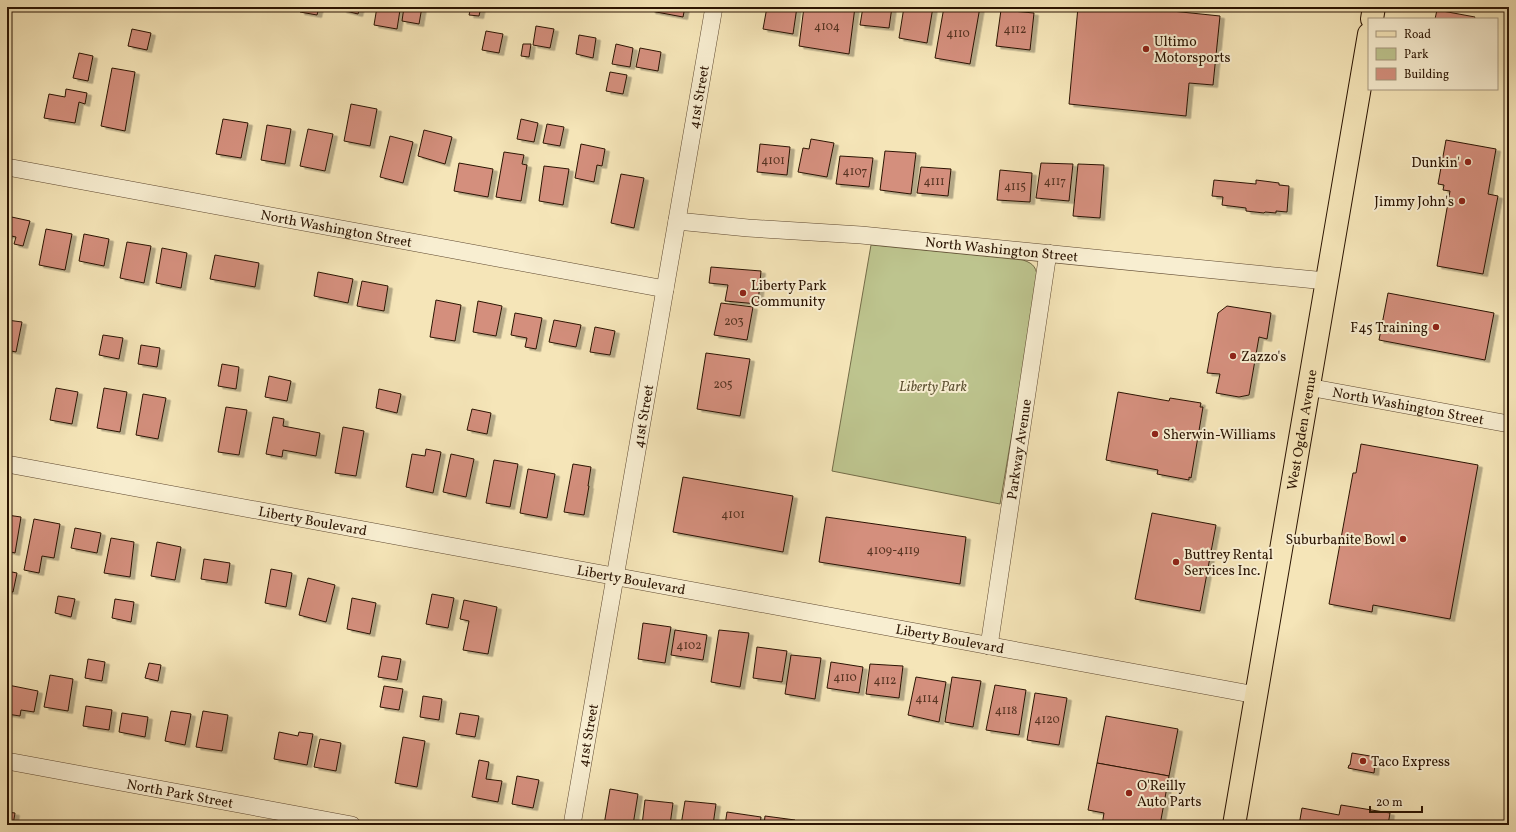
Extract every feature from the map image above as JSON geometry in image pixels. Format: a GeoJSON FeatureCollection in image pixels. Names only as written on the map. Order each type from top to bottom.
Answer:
{"type":"FeatureCollection","features":[{"type":"Feature","properties":{"kind":"main road"},"geometry":{"type":"LineString","coordinates":[[1372,18],[1374,7]]}},
{"type":"Feature","properties":{"kind":"main road","name":"West Ogden Avenue"},"geometry":{"type":"LineString","coordinates":[[1234,825],[1368,40]]}},
{"type":"Feature","properties":{"kind":"street","name":"41st Street"},"geometry":{"type":"LineString","coordinates":[[572,825],[714,7]]}},
{"type":"Feature","properties":{"kind":"street","name":"North Washington Street"},"geometry":{"type":"LineString","coordinates":[[7,167],[666,289]]}},
{"type":"Feature","properties":{"kind":"street","name":"North Washington Street"},"geometry":{"type":"LineString","coordinates":[[677,220],[748,228],[861,235],[1326,281]]}},
{"type":"Feature","properties":{"kind":"street","name":"Parkway Avenue"},"geometry":{"type":"LineString","coordinates":[[989,646],[1048,253]]}},
{"type":"Feature","properties":{"kind":"street","name":"North Washington Street"},"geometry":{"type":"LineString","coordinates":[[1308,387],[1509,424]]}},
{"type":"Feature","properties":{"kind":"street","name":"Liberty Boulevard"},"geometry":{"type":"LineString","coordinates":[[7,464],[1256,695]]}},
{"type":"Feature","properties":{"kind":"street","name":"North Park Street"},"geometry":{"type":"LineString","coordinates":[[7,761],[352,825]]}},
{"type":"Feature","properties":{"kind":"green space","name":"Liberty Park"},"geometry":{"type":"Polygon","coordinates":[[[871,245],[1023,260],[1030,263],[1036,269],[1038,280],[1000,504],[832,471],[871,245]]]}},
{"type":"Feature","properties":{"kind":"building"},"geometry":{"type":"Polygon","coordinates":[[[301,7],[319,7],[317,15],[300,12],[301,7]]]}},
{"type":"Feature","properties":{"kind":"building"},"geometry":{"type":"Polygon","coordinates":[[[342,7],[360,7],[358,14],[342,10],[342,7]]]}},
{"type":"Feature","properties":{"kind":"building"},"geometry":{"type":"Polygon","coordinates":[[[377,7],[400,10],[397,29],[374,25],[377,7]]]}},
{"type":"Feature","properties":{"kind":"building"},"geometry":{"type":"Polygon","coordinates":[[[404,7],[422,7],[419,24],[402,21],[404,7]]]}},
{"type":"Feature","properties":{"kind":"building"},"geometry":{"type":"Polygon","coordinates":[[[471,7],[481,7],[479,16],[469,15],[471,7]]]}},
{"type":"Feature","properties":{"kind":"building"},"geometry":{"type":"Polygon","coordinates":[[[652,7],[685,7],[683,17],[651,11],[652,7]]]}},
{"type":"Feature","properties":{"kind":"building"},"geometry":{"type":"Polygon","coordinates":[[[767,7],[797,7],[793,34],[763,29],[767,7]]]}},
{"type":"Feature","properties":{"kind":"building"},"geometry":{"type":"Polygon","coordinates":[[[804,7],[855,7],[849,54],[799,46],[804,7]]]}},
{"type":"Feature","properties":{"kind":"building"},"geometry":{"type":"Polygon","coordinates":[[[863,7],[892,7],[889,28],[860,25],[863,7]]]}},
{"type":"Feature","properties":{"kind":"building"},"geometry":{"type":"Polygon","coordinates":[[[904,7],[933,7],[927,43],[899,38],[904,7]]]}},
{"type":"Feature","properties":{"kind":"building"},"geometry":{"type":"Polygon","coordinates":[[[944,7],[980,7],[970,64],[935,58],[944,7]]]}},
{"type":"Feature","properties":{"kind":"building","name":"Ultimo Motorsports"},"geometry":{"type":"Polygon","coordinates":[[[1078,7],[1133,7],[1220,16],[1213,85],[1189,83],[1186,116],[1069,104],[1078,7]]]}},
{"type":"Feature","properties":{"kind":"building"},"geometry":{"type":"Polygon","coordinates":[[[1001,10],[1034,13],[1030,50],[996,46],[1001,10]]]}},
{"type":"Feature","properties":{"kind":"building"},"geometry":{"type":"Polygon","coordinates":[[[1437,10],[1475,17],[1474,18],[1435,18],[1437,10]]]}},
{"type":"Feature","properties":{"kind":"building"},"geometry":{"type":"Polygon","coordinates":[[[536,26],[554,29],[550,48],[533,45],[536,26]]]}},
{"type":"Feature","properties":{"kind":"building"},"geometry":{"type":"Polygon","coordinates":[[[132,29],[151,33],[147,50],[128,46],[132,29]]]}},
{"type":"Feature","properties":{"kind":"building"},"geometry":{"type":"Polygon","coordinates":[[[486,31],[503,34],[499,53],[482,50],[486,31]]]}},
{"type":"Feature","properties":{"kind":"building"},"geometry":{"type":"Polygon","coordinates":[[[579,35],[596,38],[593,58],[576,54],[579,35]]]}},
{"type":"Feature","properties":{"kind":"building"},"geometry":{"type":"Polygon","coordinates":[[[523,44],[531,44],[529,57],[521,56],[523,44]]]}},
{"type":"Feature","properties":{"kind":"building"},"geometry":{"type":"Polygon","coordinates":[[[616,44],[633,48],[630,67],[612,64],[616,44]]]}},
{"type":"Feature","properties":{"kind":"building"},"geometry":{"type":"Polygon","coordinates":[[[640,48],[661,52],[658,71],[636,67],[640,48]]]}},
{"type":"Feature","properties":{"kind":"building"},"geometry":{"type":"Polygon","coordinates":[[[79,53],[93,56],[88,81],[73,78],[79,53]]]}},
{"type":"Feature","properties":{"kind":"building"},"geometry":{"type":"Polygon","coordinates":[[[112,68],[135,72],[125,131],[101,126],[112,68]]]}},
{"type":"Feature","properties":{"kind":"building"},"geometry":{"type":"Polygon","coordinates":[[[610,72],[627,75],[623,94],[606,91],[610,72]]]}},
{"type":"Feature","properties":{"kind":"building"},"geometry":{"type":"Polygon","coordinates":[[[66,89],[87,93],[85,104],[79,102],[75,123],[44,118],[49,94],[65,97],[66,89]]]}},
{"type":"Feature","properties":{"kind":"building"},"geometry":{"type":"Polygon","coordinates":[[[351,104],[377,109],[370,146],[344,141],[351,104]]]}},
{"type":"Feature","properties":{"kind":"building"},"geometry":{"type":"Polygon","coordinates":[[[223,119],[248,123],[241,158],[216,154],[223,119]]]}},
{"type":"Feature","properties":{"kind":"building"},"geometry":{"type":"Polygon","coordinates":[[[521,119],[538,123],[534,142],[517,139],[521,119]]]}},
{"type":"Feature","properties":{"kind":"building"},"geometry":{"type":"Polygon","coordinates":[[[547,124],[564,127],[560,146],[543,143],[547,124]]]}},
{"type":"Feature","properties":{"kind":"building"},"geometry":{"type":"Polygon","coordinates":[[[267,125],[291,129],[285,164],[261,160],[267,125]]]}},
{"type":"Feature","properties":{"kind":"building"},"geometry":{"type":"Polygon","coordinates":[[[308,129],[333,134],[325,171],[300,166],[308,129]]]}},
{"type":"Feature","properties":{"kind":"building"},"geometry":{"type":"Polygon","coordinates":[[[424,130],[452,137],[445,164],[418,156],[424,130]]]}},
{"type":"Feature","properties":{"kind":"building"},"geometry":{"type":"Polygon","coordinates":[[[390,136],[413,142],[403,183],[380,177],[390,136]]]}},
{"type":"Feature","properties":{"kind":"building"},"geometry":{"type":"Polygon","coordinates":[[[811,139],[834,143],[827,177],[798,172],[803,148],[809,149],[811,139]]]}},
{"type":"Feature","properties":{"kind":"building"},"geometry":{"type":"Polygon","coordinates":[[[1446,140],[1496,149],[1488,194],[1498,196],[1483,274],[1437,266],[1450,191],[1443,190],[1444,185],[1438,184],[1446,140]]]}},
{"type":"Feature","properties":{"kind":"building"},"geometry":{"type":"Polygon","coordinates":[[[581,144],[605,149],[602,166],[597,165],[594,182],[575,178],[581,144]]]}},
{"type":"Feature","properties":{"kind":"building"},"geometry":{"type":"Polygon","coordinates":[[[760,144],[790,147],[787,175],[757,172],[760,144]]]}},
{"type":"Feature","properties":{"kind":"building"},"geometry":{"type":"Polygon","coordinates":[[[885,151],[916,153],[911,194],[880,190],[885,151]]]}},
{"type":"Feature","properties":{"kind":"building"},"geometry":{"type":"Polygon","coordinates":[[[504,152],[524,155],[522,164],[527,165],[521,201],[496,197],[504,152]]]}},
{"type":"Feature","properties":{"kind":"building"},"geometry":{"type":"Polygon","coordinates":[[[840,156],[873,158],[869,187],[836,184],[840,156]]]}},
{"type":"Feature","properties":{"kind":"building"},"geometry":{"type":"Polygon","coordinates":[[[459,163],[493,169],[488,197],[454,191],[459,163]]]}},
{"type":"Feature","properties":{"kind":"building"},"geometry":{"type":"Polygon","coordinates":[[[1041,163],[1073,164],[1069,201],[1036,198],[1041,163]]]}},
{"type":"Feature","properties":{"kind":"building"},"geometry":{"type":"Polygon","coordinates":[[[1078,164],[1104,165],[1100,218],[1073,216],[1078,164]]]}},
{"type":"Feature","properties":{"kind":"building"},"geometry":{"type":"Polygon","coordinates":[[[544,166],[569,169],[563,205],[539,201],[544,166]]]}},
{"type":"Feature","properties":{"kind":"building"},"geometry":{"type":"Polygon","coordinates":[[[921,167],[951,169],[948,196],[917,193],[921,167]]]}},
{"type":"Feature","properties":{"kind":"building"},"geometry":{"type":"Polygon","coordinates":[[[1000,170],[1032,173],[1030,202],[997,200],[1000,170]]]}},
{"type":"Feature","properties":{"kind":"building"},"geometry":{"type":"Polygon","coordinates":[[[621,174],[644,178],[634,228],[611,223],[621,174]]]}},
{"type":"Feature","properties":{"kind":"building"},"geometry":{"type":"Polygon","coordinates":[[[1214,180],[1256,184],[1256,180],[1289,186],[1287,212],[1276,211],[1276,213],[1264,213],[1246,211],[1246,208],[1222,205],[1223,197],[1212,196],[1214,180]]]}},
{"type":"Feature","properties":{"kind":"building"},"geometry":{"type":"Polygon","coordinates":[[[7,216],[30,221],[23,246],[14,244],[16,237],[7,235],[7,216]]]}},
{"type":"Feature","properties":{"kind":"building"},"geometry":{"type":"Polygon","coordinates":[[[46,229],[72,234],[65,270],[39,265],[46,229]]]}},
{"type":"Feature","properties":{"kind":"building"},"geometry":{"type":"Polygon","coordinates":[[[84,234],[109,239],[104,266],[79,261],[84,234]]]}},
{"type":"Feature","properties":{"kind":"building"},"geometry":{"type":"Polygon","coordinates":[[[127,242],[151,246],[144,283],[120,278],[127,242]]]}},
{"type":"Feature","properties":{"kind":"building"},"geometry":{"type":"Polygon","coordinates":[[[162,248],[187,253],[181,288],[156,283],[162,248]]]}},
{"type":"Feature","properties":{"kind":"building"},"geometry":{"type":"Polygon","coordinates":[[[215,255],[259,263],[255,287],[210,279],[215,255]]]}},
{"type":"Feature","properties":{"kind":"building","name":"Liberty Park Community"},"geometry":{"type":"Polygon","coordinates":[[[711,267],[761,271],[758,304],[725,301],[728,285],[709,283],[711,267]]]}},
{"type":"Feature","properties":{"kind":"building"},"geometry":{"type":"Polygon","coordinates":[[[318,272],[353,279],[348,303],[314,296],[318,272]]]}},
{"type":"Feature","properties":{"kind":"building"},"geometry":{"type":"Polygon","coordinates":[[[362,281],[388,286],[384,311],[357,306],[362,281]]]}},
{"type":"Feature","properties":{"kind":"building","name":"F45 Training"},"geometry":{"type":"Polygon","coordinates":[[[1388,293],[1494,313],[1485,360],[1379,340],[1388,293]]]}},
{"type":"Feature","properties":{"kind":"building"},"geometry":{"type":"Polygon","coordinates":[[[436,300],[461,305],[455,341],[430,337],[436,300]]]}},
{"type":"Feature","properties":{"kind":"building"},"geometry":{"type":"Polygon","coordinates":[[[478,301],[502,306],[496,336],[473,332],[478,301]]]}},
{"type":"Feature","properties":{"kind":"building"},"geometry":{"type":"Polygon","coordinates":[[[721,303],[753,307],[747,340],[714,335],[721,303]]]}},
{"type":"Feature","properties":{"kind":"building","name":"Zazzo's"},"geometry":{"type":"Polygon","coordinates":[[[1227,306],[1271,313],[1267,339],[1259,337],[1249,395],[1239,397],[1216,393],[1220,374],[1207,373],[1218,313],[1227,306]]]}},
{"type":"Feature","properties":{"kind":"building"},"geometry":{"type":"Polygon","coordinates":[[[515,313],[542,318],[536,349],[525,347],[527,338],[511,335],[515,313]]]}},
{"type":"Feature","properties":{"kind":"building"},"geometry":{"type":"Polygon","coordinates":[[[7,320],[22,322],[16,352],[7,350],[7,320]]]}},
{"type":"Feature","properties":{"kind":"building"},"geometry":{"type":"Polygon","coordinates":[[[554,320],[581,325],[576,347],[549,342],[554,320]]]}},
{"type":"Feature","properties":{"kind":"building"},"geometry":{"type":"Polygon","coordinates":[[[595,327],[615,331],[610,355],[590,352],[595,327]]]}},
{"type":"Feature","properties":{"kind":"building"},"geometry":{"type":"Polygon","coordinates":[[[103,335],[123,338],[119,359],[99,355],[103,335]]]}},
{"type":"Feature","properties":{"kind":"building"},"geometry":{"type":"Polygon","coordinates":[[[141,345],[160,348],[157,367],[138,364],[141,345]]]}},
{"type":"Feature","properties":{"kind":"building"},"geometry":{"type":"Polygon","coordinates":[[[706,353],[750,359],[740,416],[697,409],[706,353]]]}},
{"type":"Feature","properties":{"kind":"building"},"geometry":{"type":"Polygon","coordinates":[[[222,364],[239,367],[236,389],[218,386],[222,364]]]}},
{"type":"Feature","properties":{"kind":"building"},"geometry":{"type":"Polygon","coordinates":[[[269,376],[291,381],[287,401],[265,397],[269,376]]]}},
{"type":"Feature","properties":{"kind":"building"},"geometry":{"type":"Polygon","coordinates":[[[56,388],[78,392],[72,424],[50,420],[56,388]]]}},
{"type":"Feature","properties":{"kind":"building"},"geometry":{"type":"Polygon","coordinates":[[[104,388],[127,392],[120,432],[97,428],[104,388]]]}},
{"type":"Feature","properties":{"kind":"building"},"geometry":{"type":"Polygon","coordinates":[[[379,389],[401,394],[397,413],[376,408],[379,389]]]}},
{"type":"Feature","properties":{"kind":"building","name":"Sherwin-Williams"},"geometry":{"type":"Polygon","coordinates":[[[1118,392],[1169,401],[1170,398],[1201,403],[1200,407],[1203,407],[1191,478],[1189,477],[1189,480],[1157,474],[1158,470],[1106,460],[1118,392]]]}},
{"type":"Feature","properties":{"kind":"building"},"geometry":{"type":"Polygon","coordinates":[[[143,394],[166,398],[158,439],[136,435],[143,394]]]}},
{"type":"Feature","properties":{"kind":"building"},"geometry":{"type":"Polygon","coordinates":[[[226,407],[247,410],[239,455],[218,452],[226,407]]]}},
{"type":"Feature","properties":{"kind":"building"},"geometry":{"type":"Polygon","coordinates":[[[472,409],[491,413],[487,434],[467,430],[472,409]]]}},
{"type":"Feature","properties":{"kind":"building"},"geometry":{"type":"Polygon","coordinates":[[[273,417],[284,419],[283,426],[320,433],[316,456],[283,450],[282,457],[266,454],[273,417]]]}},
{"type":"Feature","properties":{"kind":"building"},"geometry":{"type":"Polygon","coordinates":[[[343,427],[364,431],[356,476],[335,473],[343,427]]]}},
{"type":"Feature","properties":{"kind":"building","name":"Suburbanite Bowl"},"geometry":{"type":"Polygon","coordinates":[[[1361,444],[1478,465],[1450,619],[1373,605],[1372,612],[1329,604],[1353,473],[1356,473],[1361,444]]]}},
{"type":"Feature","properties":{"kind":"building"},"geometry":{"type":"Polygon","coordinates":[[[426,449],[441,452],[433,493],[406,487],[412,454],[425,456],[426,449]]]}},
{"type":"Feature","properties":{"kind":"building"},"geometry":{"type":"Polygon","coordinates":[[[451,454],[474,459],[466,497],[443,492],[451,454]]]}},
{"type":"Feature","properties":{"kind":"building"},"geometry":{"type":"Polygon","coordinates":[[[494,460],[518,464],[510,507],[486,503],[494,460]]]}},
{"type":"Feature","properties":{"kind":"building"},"geometry":{"type":"Polygon","coordinates":[[[573,464],[591,467],[584,515],[564,512],[573,464]]]}},
{"type":"Feature","properties":{"kind":"building"},"geometry":{"type":"Polygon","coordinates":[[[528,469],[555,474],[547,518],[520,513],[528,469]]]}},
{"type":"Feature","properties":{"kind":"building"},"geometry":{"type":"Polygon","coordinates":[[[683,477],[793,496],[783,552],[673,532],[683,477]]]}},
{"type":"Feature","properties":{"kind":"building","name":"Buttrey Rental Services Inc."},"geometry":{"type":"Polygon","coordinates":[[[1152,513],[1216,525],[1200,611],[1135,599],[1152,513]]]}},
{"type":"Feature","properties":{"kind":"building"},"geometry":{"type":"Polygon","coordinates":[[[7,515],[21,517],[15,553],[7,551],[7,515]]]}},
{"type":"Feature","properties":{"kind":"building"},"geometry":{"type":"Polygon","coordinates":[[[826,517],[966,537],[960,584],[819,562],[826,517]]]}},
{"type":"Feature","properties":{"kind":"building"},"geometry":{"type":"Polygon","coordinates":[[[34,519],[60,524],[54,558],[42,556],[39,573],[24,570],[34,519]]]}},
{"type":"Feature","properties":{"kind":"building"},"geometry":{"type":"Polygon","coordinates":[[[75,528],[101,533],[97,553],[71,548],[75,528]]]}},
{"type":"Feature","properties":{"kind":"building"},"geometry":{"type":"Polygon","coordinates":[[[111,538],[134,542],[130,577],[104,573],[111,538]]]}},
{"type":"Feature","properties":{"kind":"building"},"geometry":{"type":"Polygon","coordinates":[[[157,542],[181,547],[175,580],[151,576],[157,542]]]}},
{"type":"Feature","properties":{"kind":"building"},"geometry":{"type":"Polygon","coordinates":[[[204,559],[230,563],[227,583],[201,579],[204,559]]]}},
{"type":"Feature","properties":{"kind":"building"},"geometry":{"type":"Polygon","coordinates":[[[271,569],[292,573],[286,607],[265,603],[271,569]]]}},
{"type":"Feature","properties":{"kind":"building"},"geometry":{"type":"Polygon","coordinates":[[[7,571],[17,573],[13,592],[7,591],[7,571]]]}},
{"type":"Feature","properties":{"kind":"building"},"geometry":{"type":"Polygon","coordinates":[[[308,578],[335,585],[326,622],[299,615],[308,578]]]}},
{"type":"Feature","properties":{"kind":"building"},"geometry":{"type":"Polygon","coordinates":[[[432,594],[454,598],[448,628],[426,624],[432,594]]]}},
{"type":"Feature","properties":{"kind":"building"},"geometry":{"type":"Polygon","coordinates":[[[58,596],[75,599],[71,617],[55,613],[58,596]]]}},
{"type":"Feature","properties":{"kind":"building"},"geometry":{"type":"Polygon","coordinates":[[[352,598],[376,603],[370,634],[347,629],[352,598]]]}},
{"type":"Feature","properties":{"kind":"building"},"geometry":{"type":"Polygon","coordinates":[[[115,599],[134,602],[131,622],[112,618],[115,599]]]}},
{"type":"Feature","properties":{"kind":"building"},"geometry":{"type":"Polygon","coordinates":[[[464,600],[497,607],[488,654],[463,650],[469,621],[460,619],[464,600]]]}},
{"type":"Feature","properties":{"kind":"building"},"geometry":{"type":"Polygon","coordinates":[[[643,623],[671,627],[665,663],[638,659],[643,623]]]}},
{"type":"Feature","properties":{"kind":"building"},"geometry":{"type":"Polygon","coordinates":[[[675,630],[707,635],[703,660],[671,655],[675,630]]]}},
{"type":"Feature","properties":{"kind":"building"},"geometry":{"type":"Polygon","coordinates":[[[719,630],[749,633],[740,687],[711,682],[719,630]]]}},
{"type":"Feature","properties":{"kind":"building"},"geometry":{"type":"Polygon","coordinates":[[[757,647],[787,651],[782,682],[753,678],[757,647]]]}},
{"type":"Feature","properties":{"kind":"building"},"geometry":{"type":"Polygon","coordinates":[[[791,655],[821,658],[815,699],[785,694],[791,655]]]}},
{"type":"Feature","properties":{"kind":"building"},"geometry":{"type":"Polygon","coordinates":[[[382,656],[401,659],[397,680],[378,677],[382,656]]]}},
{"type":"Feature","properties":{"kind":"building"},"geometry":{"type":"Polygon","coordinates":[[[88,659],[105,662],[102,681],[85,678],[88,659]]]}},
{"type":"Feature","properties":{"kind":"building"},"geometry":{"type":"Polygon","coordinates":[[[831,662],[863,667],[859,693],[827,688],[831,662]]]}},
{"type":"Feature","properties":{"kind":"building"},"geometry":{"type":"Polygon","coordinates":[[[149,663],[161,665],[158,681],[145,678],[149,663]]]}},
{"type":"Feature","properties":{"kind":"building"},"geometry":{"type":"Polygon","coordinates":[[[870,664],[903,666],[899,698],[866,694],[870,664]]]}},
{"type":"Feature","properties":{"kind":"building"},"geometry":{"type":"Polygon","coordinates":[[[50,675],[73,679],[68,711],[44,707],[50,675]]]}},
{"type":"Feature","properties":{"kind":"building"},"geometry":{"type":"Polygon","coordinates":[[[916,677],[946,682],[939,722],[908,715],[916,677]]]}},
{"type":"Feature","properties":{"kind":"building"},"geometry":{"type":"Polygon","coordinates":[[[952,677],[981,681],[973,727],[945,722],[952,677]]]}},
{"type":"Feature","properties":{"kind":"building"},"geometry":{"type":"Polygon","coordinates":[[[8,685],[38,691],[34,712],[21,710],[20,716],[7,714],[8,685]]]}},
{"type":"Feature","properties":{"kind":"building"},"geometry":{"type":"Polygon","coordinates":[[[995,685],[1026,690],[1019,735],[986,730],[995,685]]]}},
{"type":"Feature","properties":{"kind":"building"},"geometry":{"type":"Polygon","coordinates":[[[384,686],[403,689],[399,710],[380,707],[384,686]]]}},
{"type":"Feature","properties":{"kind":"building"},"geometry":{"type":"Polygon","coordinates":[[[1035,693],[1067,698],[1059,745],[1027,740],[1035,693]]]}},
{"type":"Feature","properties":{"kind":"building"},"geometry":{"type":"Polygon","coordinates":[[[423,696],[442,699],[439,720],[420,717],[423,696]]]}},
{"type":"Feature","properties":{"kind":"building"},"geometry":{"type":"Polygon","coordinates":[[[86,706],[112,710],[109,730],[83,726],[86,706]]]}},
{"type":"Feature","properties":{"kind":"building"},"geometry":{"type":"Polygon","coordinates":[[[171,711],[191,714],[185,745],[165,741],[171,711]]]}},
{"type":"Feature","properties":{"kind":"building"},"geometry":{"type":"Polygon","coordinates":[[[203,711],[228,715],[222,751],[196,747],[203,711]]]}},
{"type":"Feature","properties":{"kind":"building"},"geometry":{"type":"Polygon","coordinates":[[[122,713],[148,717],[145,737],[119,732],[122,713]]]}},
{"type":"Feature","properties":{"kind":"building"},"geometry":{"type":"Polygon","coordinates":[[[460,713],[479,716],[475,737],[456,734],[460,713]]]}},
{"type":"Feature","properties":{"kind":"building"},"geometry":{"type":"Polygon","coordinates":[[[1106,716],[1178,729],[1169,776],[1097,763],[1106,716]]]}},
{"type":"Feature","properties":{"kind":"building"},"geometry":{"type":"Polygon","coordinates":[[[279,732],[298,736],[299,732],[313,734],[307,765],[274,759],[279,732]]]}},
{"type":"Feature","properties":{"kind":"building"},"geometry":{"type":"Polygon","coordinates":[[[403,737],[425,741],[417,787],[395,783],[403,737]]]}},
{"type":"Feature","properties":{"kind":"building"},"geometry":{"type":"Polygon","coordinates":[[[320,739],[341,743],[336,771],[314,767],[320,739]]]}},
{"type":"Feature","properties":{"kind":"building","name":"Taco Express"},"geometry":{"type":"Polygon","coordinates":[[[1352,753],[1376,757],[1374,773],[1348,768],[1352,753]]]}},
{"type":"Feature","properties":{"kind":"building"},"geometry":{"type":"Polygon","coordinates":[[[479,760],[489,762],[486,779],[502,781],[498,802],[472,797],[479,760]]]}},
{"type":"Feature","properties":{"kind":"building","name":"O'Reilly Auto Parts"},"geometry":{"type":"Polygon","coordinates":[[[1097,763],[1169,776],[1160,825],[1102,825],[1104,813],[1088,810],[1097,763]]]}},
{"type":"Feature","properties":{"kind":"building"},"geometry":{"type":"Polygon","coordinates":[[[517,776],[539,780],[533,808],[512,804],[517,776]]]}},
{"type":"Feature","properties":{"kind":"building"},"geometry":{"type":"Polygon","coordinates":[[[610,789],[638,794],[633,825],[604,825],[610,789]]]}},
{"type":"Feature","properties":{"kind":"building"},"geometry":{"type":"Polygon","coordinates":[[[645,800],[673,803],[670,825],[642,825],[645,800]]]}},
{"type":"Feature","properties":{"kind":"building"},"geometry":{"type":"Polygon","coordinates":[[[685,801],[716,804],[713,825],[681,825],[685,801]]]}},
{"type":"Feature","properties":{"kind":"building"},"geometry":{"type":"Polygon","coordinates":[[[1341,805],[1390,813],[1388,825],[1299,825],[1302,808],[1339,815],[1341,805]]]}},
{"type":"Feature","properties":{"kind":"building"},"geometry":{"type":"Polygon","coordinates":[[[7,812],[15,813],[13,825],[7,825],[7,812]]]}},
{"type":"Feature","properties":{"kind":"building"},"geometry":{"type":"Polygon","coordinates":[[[727,812],[761,817],[760,825],[725,825],[727,812]]]}},
{"type":"Feature","properties":{"kind":"building"},"geometry":{"type":"Polygon","coordinates":[[[765,816],[795,820],[794,825],[764,825],[765,816]]]}},
{"type":"Feature","properties":{"kind":"building"},"geometry":{"type":"Polygon","coordinates":[[[21,821],[45,825],[21,825],[21,821]]]}},
{"type":"Feature","properties":{"kind":"building"},"geometry":{"type":"Polygon","coordinates":[[[894,821],[921,825],[893,825],[894,821]]]}},
{"type":"Feature","properties":{"kind":"place","name":"Ultimo Motorsports"},"geometry":{"type":"Point","coordinates":[1146,49]}},
{"type":"Feature","properties":{"kind":"place","name":"Dunkin'"},"geometry":{"type":"Point","coordinates":[1468,162]}},
{"type":"Feature","properties":{"kind":"place","name":"Jimmy John's"},"geometry":{"type":"Point","coordinates":[1462,201]}},
{"type":"Feature","properties":{"kind":"place","name":"Liberty Park Community"},"geometry":{"type":"Point","coordinates":[743,293]}},
{"type":"Feature","properties":{"kind":"place","name":"F45 Training"},"geometry":{"type":"Point","coordinates":[1436,327]}},
{"type":"Feature","properties":{"kind":"place","name":"Zazzo's"},"geometry":{"type":"Point","coordinates":[1233,356]}},
{"type":"Feature","properties":{"kind":"place","name":"Sherwin-Williams"},"geometry":{"type":"Point","coordinates":[1155,434]}},
{"type":"Feature","properties":{"kind":"place","name":"Suburbanite Bowl"},"geometry":{"type":"Point","coordinates":[1403,539]}},
{"type":"Feature","properties":{"kind":"place","name":"Buttrey Rental Services Inc."},"geometry":{"type":"Point","coordinates":[1176,562]}},
{"type":"Feature","properties":{"kind":"place","name":"Taco Express"},"geometry":{"type":"Point","coordinates":[1363,761]}},
{"type":"Feature","properties":{"kind":"place","name":"O'Reilly Auto Parts"},"geometry":{"type":"Point","coordinates":[1129,793]}}]}
